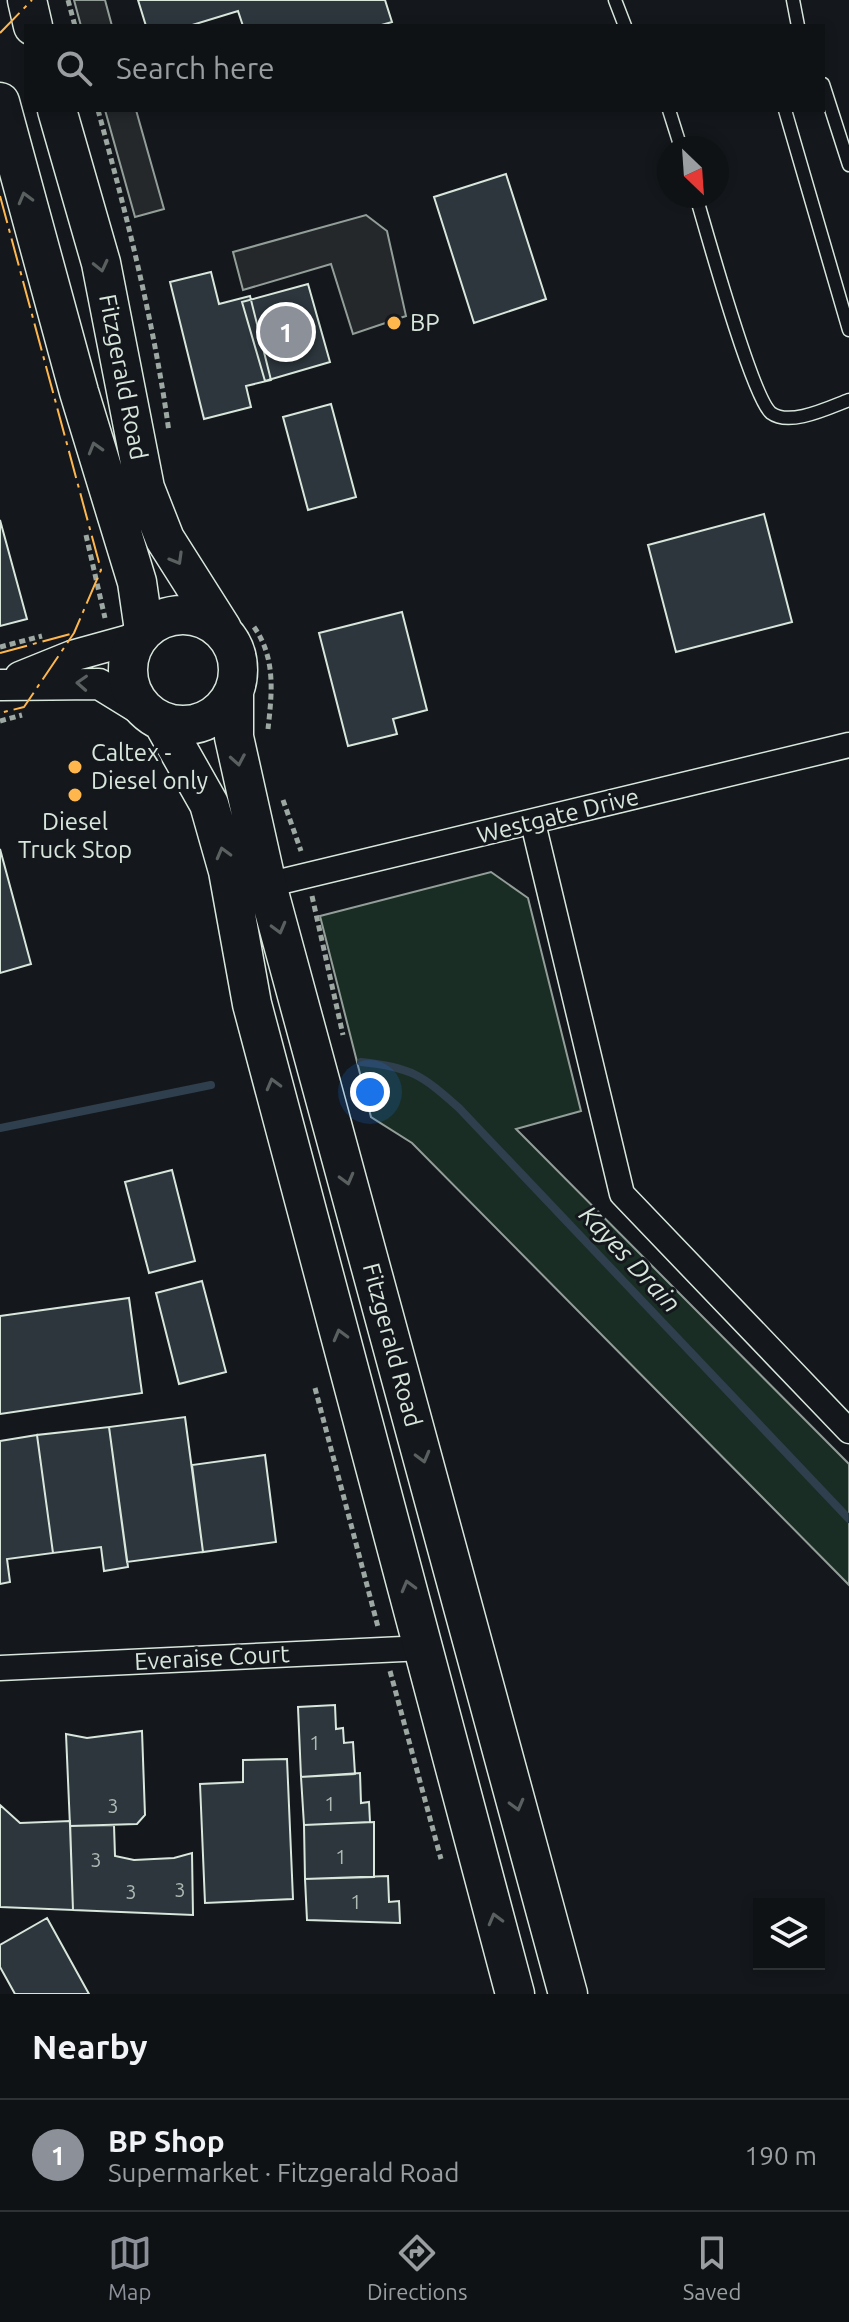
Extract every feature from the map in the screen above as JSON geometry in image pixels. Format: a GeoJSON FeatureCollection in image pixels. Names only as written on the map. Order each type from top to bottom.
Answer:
{"type":"FeatureCollection","features":[{"type":"Feature","properties":{"kind":"main road"},"geometry":{"type":"LineString","coordinates":[[27,0],[33,24]]}},
{"type":"Feature","properties":{"kind":"main road","name":"Fitzgerald Road"},"geometry":{"type":"LineString","coordinates":[[0,102],[83,407],[137,582],[141,634]]}},
{"type":"Feature","properties":{"kind":"main road","name":"Fitzgerald Road"},"geometry":{"type":"LineString","coordinates":[[58,112],[101,263],[145,488],[165,539],[222,629]]}},
{"type":"Feature","properties":{"kind":"main road"},"geometry":{"type":"LineString","coordinates":[[191,614],[222,629],[238,659],[239,676],[234,693],[211,718],[179,725],[157,718],[130,688],[127,671],[141,634],[158,620],[191,614]]}},
{"type":"Feature","properties":{"kind":"main road","name":"Fitzgerald Road"},"geometry":{"type":"LineString","coordinates":[[234,693],[234,737],[267,885],[568,1994]]}},
{"type":"Feature","properties":{"kind":"main road","name":"Fitzgerald Road"},"geometry":{"type":"LineString","coordinates":[[157,718],[209,804],[213,817],[228,871],[252,1004],[515,1994]]}},
{"type":"Feature","properties":{"kind":"street"},"geometry":{"type":"LineString","coordinates":[[0,685],[72,656],[141,634]]}},
{"type":"Feature","properties":{"kind":"street"},"geometry":{"type":"LineString","coordinates":[[0,685],[99,684],[157,718]]}},
{"type":"Feature","properties":{"kind":"street","name":"Westgate Drive"},"geometry":{"type":"LineString","coordinates":[[267,885],[849,745]]}},
{"type":"Feature","properties":{"kind":"street"},"geometry":{"type":"LineString","coordinates":[[533,823],[622,1194],[849,1431]]}},
{"type":"Feature","properties":{"kind":"street","name":"Everaise Court"},"geometry":{"type":"LineString","coordinates":[[0,1668],[424,1648]]}},
{"type":"Feature","properties":{"kind":"lane"},"geometry":{"type":"LineString","coordinates":[[615,0],[624,24]]}},
{"type":"Feature","properties":{"kind":"lane"},"geometry":{"type":"LineString","coordinates":[[793,0],[798,24]]}},
{"type":"Feature","properties":{"kind":"lane"},"geometry":{"type":"LineString","coordinates":[[825,90],[849,165]]}},
{"type":"Feature","properties":{"kind":"lane"},"geometry":{"type":"LineString","coordinates":[[670,112],[677,136]]}},
{"type":"Feature","properties":{"kind":"lane"},"geometry":{"type":"LineString","coordinates":[[786,112],[849,330]]}},
{"type":"Feature","properties":{"kind":"lane"},"geometry":{"type":"LineString","coordinates":[[700,208],[751,372],[771,412],[782,417],[800,415],[849,400]]}},
{"type":"Feature","properties":{"kind":"path"},"geometry":{"type":"LineString","coordinates":[[68,0],[74,24]]}},
{"type":"Feature","properties":{"kind":"path"},"geometry":{"type":"LineString","coordinates":[[99,112],[132,234],[157,347],[172,447]]}},
{"type":"Feature","properties":{"kind":"path"},"geometry":{"type":"LineString","coordinates":[[82,520],[106,617],[97,620]]}},
{"type":"Feature","properties":{"kind":"path"},"geometry":{"type":"LineString","coordinates":[[0,647],[44,635]]}},
{"type":"Feature","properties":{"kind":"green space"},"geometry":{"type":"Polygon","coordinates":[[[491,872],[528,898],[581,1111],[516,1129],[849,1464],[849,1585],[412,1143],[371,1117],[320,916],[491,872]]]}},
{"type":"Feature","properties":{"kind":"shaded area"},"geometry":{"type":"Polygon","coordinates":[[[74,0],[105,0],[111,24],[80,24],[74,0]]]}},
{"type":"Feature","properties":{"kind":"shaded area"},"geometry":{"type":"Polygon","coordinates":[[[106,112],[137,112],[164,209],[135,217],[106,112]]]}},
{"type":"Feature","properties":{"kind":"shaded area"},"geometry":{"type":"Polygon","coordinates":[[[366,215],[387,231],[406,316],[353,334],[331,264],[243,290],[233,252],[366,215]]]}},
{"type":"Feature","properties":{"kind":"building"},"geometry":{"type":"Polygon","coordinates":[[[138,0],[385,0],[392,22],[242,24],[238,11],[196,24],[145,24],[138,0]]]}},
{"type":"Feature","properties":{"kind":"building"},"geometry":{"type":"Polygon","coordinates":[[[506,174],[546,299],[474,323],[434,197],[506,174]]]}},
{"type":"Feature","properties":{"kind":"building"},"geometry":{"type":"Polygon","coordinates":[[[211,272],[219,304],[250,296],[271,380],[246,386],[251,407],[204,419],[170,282],[211,272]]]}},
{"type":"Feature","properties":{"kind":"building"},"geometry":{"type":"Polygon","coordinates":[[[308,284],[330,362],[265,381],[242,302],[308,284]]]}},
{"type":"Feature","properties":{"kind":"building"},"geometry":{"type":"Polygon","coordinates":[[[331,404],[356,497],[308,510],[283,417],[331,404]]]}},
{"type":"Feature","properties":{"kind":"building"},"geometry":{"type":"Polygon","coordinates":[[[764,514],[792,622],[676,652],[648,545],[764,514]]]}},
{"type":"Feature","properties":{"kind":"building"},"geometry":{"type":"Polygon","coordinates":[[[0,520],[27,619],[0,626],[0,520]]]}},
{"type":"Feature","properties":{"kind":"building"},"geometry":{"type":"Polygon","coordinates":[[[402,612],[427,710],[393,719],[397,734],[348,746],[319,633],[402,612]]]}},
{"type":"Feature","properties":{"kind":"building"},"geometry":{"type":"Polygon","coordinates":[[[0,849],[31,964],[0,973],[0,849]]]}},
{"type":"Feature","properties":{"kind":"building"},"geometry":{"type":"Polygon","coordinates":[[[172,1170],[195,1261],[149,1273],[125,1182],[172,1170]]]}},
{"type":"Feature","properties":{"kind":"building"},"geometry":{"type":"Polygon","coordinates":[[[202,1281],[226,1372],[179,1384],[156,1293],[202,1281]]]}},
{"type":"Feature","properties":{"kind":"building"},"geometry":{"type":"Polygon","coordinates":[[[129,1298],[142,1393],[0,1414],[0,1316],[129,1298]]]}},
{"type":"Feature","properties":{"kind":"building"},"geometry":{"type":"Polygon","coordinates":[[[185,1417],[203,1552],[127,1562],[109,1427],[185,1417]]]}},
{"type":"Feature","properties":{"kind":"building"},"geometry":{"type":"Polygon","coordinates":[[[109,1427],[128,1567],[104,1571],[101,1547],[53,1553],[37,1435],[109,1427]]]}},
{"type":"Feature","properties":{"kind":"building"},"geometry":{"type":"Polygon","coordinates":[[[37,1435],[53,1553],[7,1559],[10,1582],[0,1584],[0,1441],[37,1435]]]}},
{"type":"Feature","properties":{"kind":"building"},"geometry":{"type":"Polygon","coordinates":[[[265,1455],[276,1542],[203,1552],[192,1465],[265,1455]]]}},
{"type":"Feature","properties":{"kind":"building"},"geometry":{"type":"Polygon","coordinates":[[[335,1705],[336,1729],[343,1728],[344,1743],[353,1742],[355,1774],[301,1777],[298,1707],[335,1705]]]}},
{"type":"Feature","properties":{"kind":"building"},"geometry":{"type":"Polygon","coordinates":[[[142,1731],[145,1815],[137,1824],[70,1826],[66,1734],[87,1738],[142,1731]]]}},
{"type":"Feature","properties":{"kind":"building"},"geometry":{"type":"Polygon","coordinates":[[[287,1759],[293,1899],[205,1903],[200,1784],[243,1782],[243,1760],[287,1759]]]}},
{"type":"Feature","properties":{"kind":"building"},"geometry":{"type":"Polygon","coordinates":[[[360,1773],[361,1803],[369,1802],[370,1822],[304,1825],[301,1777],[360,1773]]]}},
{"type":"Feature","properties":{"kind":"building"},"geometry":{"type":"Polygon","coordinates":[[[0,1805],[20,1823],[70,1821],[73,1910],[0,1907],[0,1805]]]}},
{"type":"Feature","properties":{"kind":"building"},"geometry":{"type":"Polygon","coordinates":[[[374,1822],[374,1877],[305,1879],[304,1825],[374,1822]]]}},
{"type":"Feature","properties":{"kind":"building"},"geometry":{"type":"Polygon","coordinates":[[[114,1825],[115,1856],[134,1860],[174,1858],[192,1853],[193,1915],[73,1910],[70,1826],[114,1825]]]}},
{"type":"Feature","properties":{"kind":"building"},"geometry":{"type":"Polygon","coordinates":[[[388,1876],[389,1902],[399,1901],[400,1923],[307,1920],[305,1879],[388,1876]]]}},
{"type":"Feature","properties":{"kind":"building"},"geometry":{"type":"Polygon","coordinates":[[[47,1918],[89,1994],[15,1994],[0,1967],[0,1945],[47,1918]]]}},
{"type":"Feature","properties":{"kind":"waterway","name":"Kayes Drain"},"geometry":{"type":"LineString","coordinates":[[361,1062],[415,1074],[459,1108],[849,1519]]}},
{"type":"Feature","properties":{"kind":"waterway","name":"Kayes Drain"},"geometry":{"type":"LineString","coordinates":[[0,1128],[211,1085]]}},
{"type":"Feature","properties":{"kind":"power"},"geometry":{"type":"LineString","coordinates":[[0,33],[32,0]]}},
{"type":"Feature","properties":{"kind":"power"},"geometry":{"type":"LineString","coordinates":[[0,196],[101,570],[74,633],[24,707],[0,713]]}},
{"type":"Feature","properties":{"kind":"power"},"geometry":{"type":"LineString","coordinates":[[0,653],[74,633]]}},
{"type":"Feature","properties":{"kind":"place","name":"BP"},"geometry":{"type":"Point","coordinates":[394,323]}},
{"type":"Feature","properties":{"kind":"place","name":"BP Shop"},"geometry":{"type":"Point","coordinates":[286,332]}},
{"type":"Feature","properties":{"kind":"place","name":"Caltex - Diesel only"},"geometry":{"type":"Point","coordinates":[75,767]}},
{"type":"Feature","properties":{"kind":"place","name":"Diesel Truck Stop"},"geometry":{"type":"Point","coordinates":[75,795]}}]}
